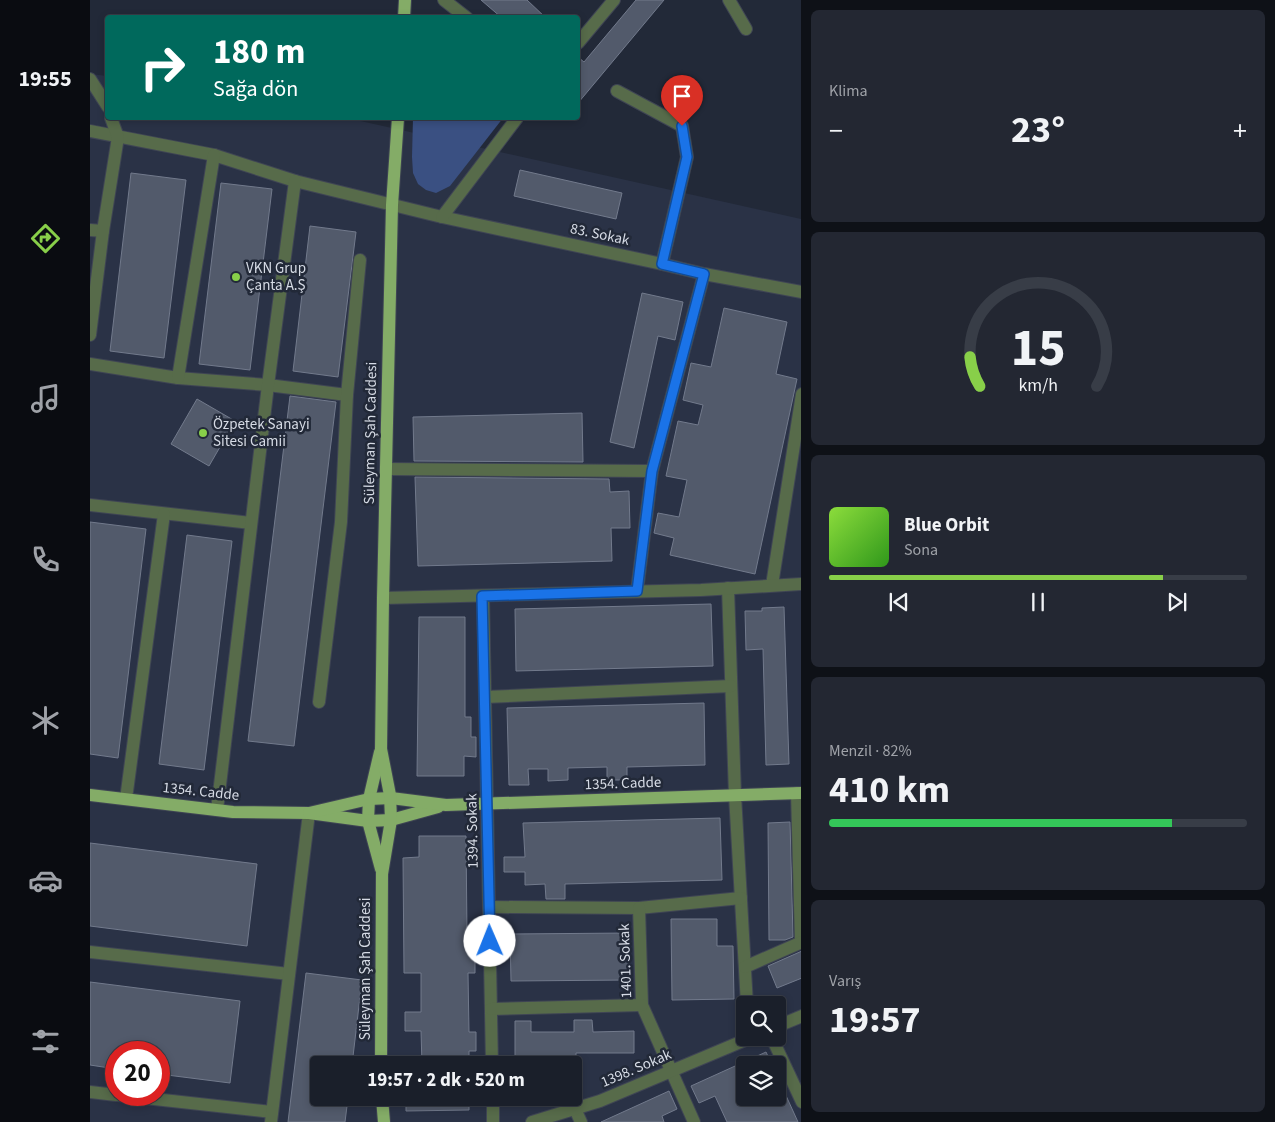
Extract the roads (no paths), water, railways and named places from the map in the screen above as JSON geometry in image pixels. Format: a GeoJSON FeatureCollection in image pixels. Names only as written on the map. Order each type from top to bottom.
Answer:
{"type":"FeatureCollection","features":[{"type":"Feature","properties":{"kind":"main road"},"geometry":{"type":"LineString","coordinates":[[404,15],[405,0]]}},
{"type":"Feature","properties":{"kind":"main road","name":"Süleyman Şah Caddesi"},"geometry":{"type":"LineString","coordinates":[[381,749],[382,598],[392,205],[398,120]]}},
{"type":"Feature","properties":{"kind":"main road"},"geometry":{"type":"LineString","coordinates":[[381,749],[391,798],[391,820],[382,874]]}},
{"type":"Feature","properties":{"kind":"main road"},"geometry":{"type":"LineString","coordinates":[[381,749],[369,800],[368,821],[382,874]]}},
{"type":"Feature","properties":{"kind":"main road","name":"1354. Cadde"},"geometry":{"type":"LineString","coordinates":[[310,813],[369,800],[391,798],[446,806],[799,793]]}},
{"type":"Feature","properties":{"kind":"main road","name":"1354. Cadde"},"geometry":{"type":"LineString","coordinates":[[90,795],[233,812],[310,813],[368,821],[391,820],[446,806]]}},
{"type":"Feature","properties":{"kind":"main road","name":"Süleyman Şah Caddesi"},"geometry":{"type":"LineString","coordinates":[[381,1056],[382,874]]}},
{"type":"Feature","properties":{"kind":"main road"},"geometry":{"type":"LineString","coordinates":[[383,1106],[384,1122]]}},
{"type":"Feature","properties":{"kind":"street"},"geometry":{"type":"LineString","coordinates":[[444,0],[463,15]]}},
{"type":"Feature","properties":{"kind":"street"},"geometry":{"type":"LineString","coordinates":[[580,41],[614,0]]}},
{"type":"Feature","properties":{"kind":"street"},"geometry":{"type":"LineString","coordinates":[[729,0],[746,29]]}},
{"type":"Feature","properties":{"kind":"street"},"geometry":{"type":"LineString","coordinates":[[90,79],[105,102]]}},
{"type":"Feature","properties":{"kind":"street"},"geometry":{"type":"LineString","coordinates":[[617,91],[682,126],[687,157],[662,264]]}},
{"type":"Feature","properties":{"kind":"street"},"geometry":{"type":"LineString","coordinates":[[90,335],[103,231],[118,137],[112,120]]}},
{"type":"Feature","properties":{"kind":"street"},"geometry":{"type":"LineString","coordinates":[[442,217],[515,120]]}},
{"type":"Feature","properties":{"kind":"street","name":"83. Sokak"},"geometry":{"type":"LineString","coordinates":[[90,131],[214,155],[295,181],[442,217],[704,274],[801,292]]}},
{"type":"Feature","properties":{"kind":"street"},"geometry":{"type":"LineString","coordinates":[[178,378],[214,155]]}},
{"type":"Feature","properties":{"kind":"street"},"geometry":{"type":"LineString","coordinates":[[216,810],[295,181]]}},
{"type":"Feature","properties":{"kind":"street"},"geometry":{"type":"LineString","coordinates":[[90,230],[103,231]]}},
{"type":"Feature","properties":{"kind":"street"},"geometry":{"type":"LineString","coordinates":[[319,702],[341,522],[347,395],[360,260]]}},
{"type":"Feature","properties":{"kind":"street"},"geometry":{"type":"LineString","coordinates":[[637,591],[652,471],[704,274]]}},
{"type":"Feature","properties":{"kind":"street"},"geometry":{"type":"LineString","coordinates":[[90,364],[178,378],[268,385],[347,395]]}},
{"type":"Feature","properties":{"kind":"street"},"geometry":{"type":"LineString","coordinates":[[772,586],[801,394]]}},
{"type":"Feature","properties":{"kind":"street"},"geometry":{"type":"LineString","coordinates":[[386,469],[652,471]]}},
{"type":"Feature","properties":{"kind":"street"},"geometry":{"type":"LineString","coordinates":[[90,505],[251,523]]}},
{"type":"Feature","properties":{"kind":"street"},"geometry":{"type":"LineString","coordinates":[[126,799],[164,514]]}},
{"type":"Feature","properties":{"kind":"street"},"geometry":{"type":"LineString","coordinates":[[382,598],[728,588],[801,584]]}},
{"type":"Feature","properties":{"kind":"street"},"geometry":{"type":"LineString","coordinates":[[728,588],[735,795],[747,996]]}},
{"type":"Feature","properties":{"kind":"street","name":"1394. Sokak"},"geometry":{"type":"LineString","coordinates":[[482,596],[488,804],[492,1056]]}},
{"type":"Feature","properties":{"kind":"street"},"geometry":{"type":"LineString","coordinates":[[485,697],[731,686]]}},
{"type":"Feature","properties":{"kind":"street"},"geometry":{"type":"LineString","coordinates":[[745,967],[801,942],[799,793]]}},
{"type":"Feature","properties":{"kind":"street"},"geometry":{"type":"LineString","coordinates":[[170,1103],[272,1117],[310,813]]}},
{"type":"Feature","properties":{"kind":"street"},"geometry":{"type":"LineString","coordinates":[[490,907],[639,908],[741,898]]}},
{"type":"Feature","properties":{"kind":"street","name":"1401. Sokak"},"geometry":{"type":"LineString","coordinates":[[639,908],[642,1005],[694,1122]]}},
{"type":"Feature","properties":{"kind":"street"},"geometry":{"type":"LineString","coordinates":[[90,952],[289,974]]}},
{"type":"Feature","properties":{"kind":"street"},"geometry":{"type":"LineString","coordinates":[[491,1009],[642,1005]]}},
{"type":"Feature","properties":{"kind":"street"},"geometry":{"type":"LineString","coordinates":[[786,1023],[801,1016]]}},
{"type":"Feature","properties":{"kind":"street","name":"1398. Sokak"},"geometry":{"type":"LineString","coordinates":[[532,1122],[600,1101],[736,1043]]}},
{"type":"Feature","properties":{"kind":"street"},"geometry":{"type":"LineString","coordinates":[[776,1046],[801,1102]]}},
{"type":"Feature","properties":{"kind":"street"},"geometry":{"type":"LineString","coordinates":[[90,1092],[105,1094]]}},
{"type":"Feature","properties":{"kind":"street"},"geometry":{"type":"LineString","coordinates":[[493,1106],[493,1122]]}},
{"type":"Feature","properties":{"kind":"street"},"geometry":{"type":"LineString","coordinates":[[575,1108],[581,1122]]}},
{"type":"Feature","properties":{"kind":"place","name":"VKN Grup Çanta A.Ş"},"geometry":{"type":"Point","coordinates":[236,277]}},
{"type":"Feature","properties":{"kind":"place","name":"Özpetek Sanayi Sitesi Camii"},"geometry":{"type":"Point","coordinates":[203,433]}}]}
